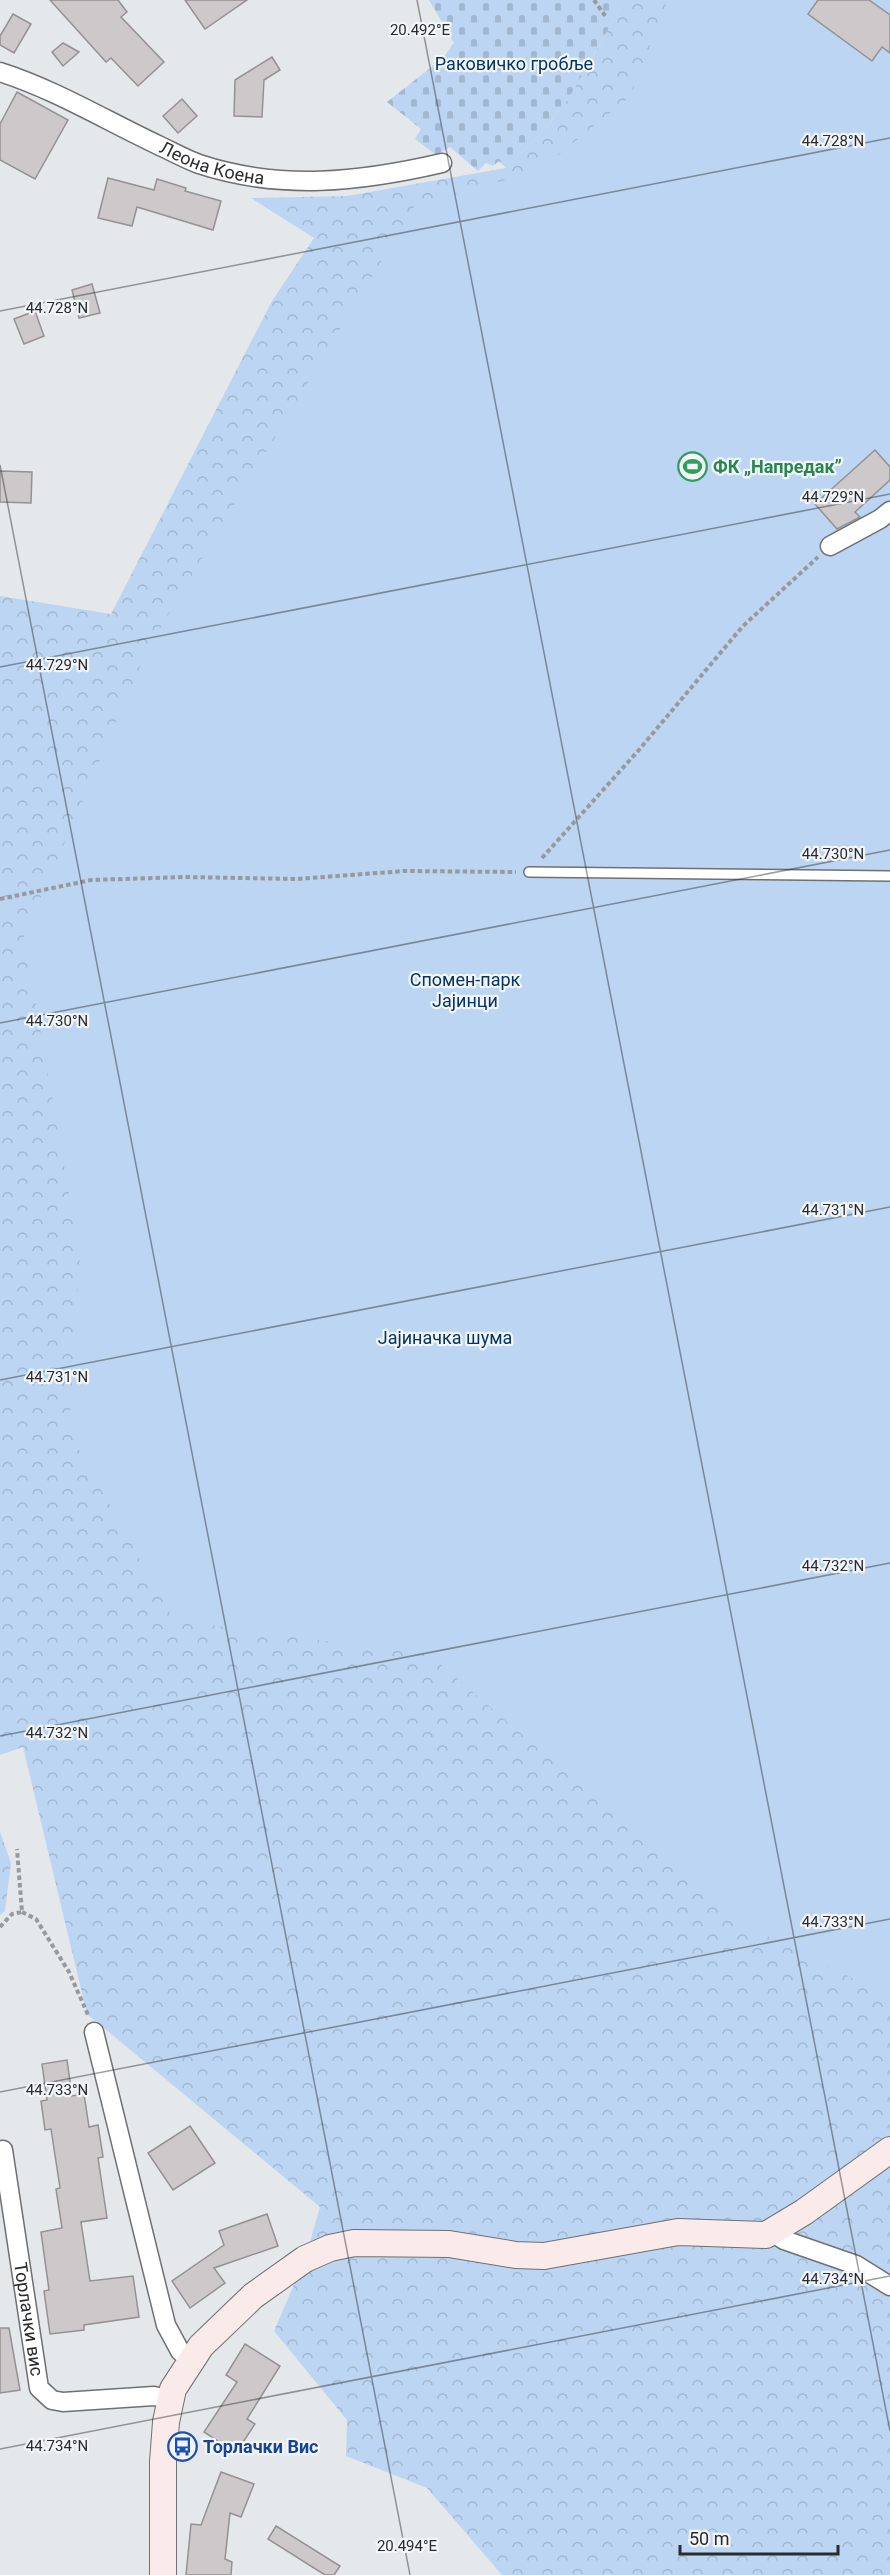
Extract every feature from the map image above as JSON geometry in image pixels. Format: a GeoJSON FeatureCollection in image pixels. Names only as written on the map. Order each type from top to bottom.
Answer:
{"type":"FeatureCollection","features":[{"type":"Feature","properties":{"kind":"street","name":"Леона Коена"},"geometry":{"type":"LineString","coordinates":[[0,72],[36,84],[198,164],[260,179],[336,182],[442,163]]}},
{"type":"Feature","properties":{"kind":"street"},"geometry":{"type":"LineString","coordinates":[[830,546],[880,519],[890,511]]}},
{"type":"Feature","properties":{"kind":"street"},"geometry":{"type":"LineString","coordinates":[[94,2032],[166,2325],[180,2350],[190,2360]]}},
{"type":"Feature","properties":{"kind":"street","name":"Торлачки вис"},"geometry":{"type":"LineString","coordinates":[[3,2150],[39,2388],[52,2400],[63,2402],[154,2396],[170,2399]]}},
{"type":"Feature","properties":{"kind":"street"},"geometry":{"type":"LineString","coordinates":[[163,2575],[163,2462],[173,2389],[190,2360],[253,2296],[280,2274],[305,2259],[330,2248],[354,2243],[449,2244],[544,2256],[678,2232],[714,2231],[758,2235],[772,2232],[890,2150]]}},
{"type":"Feature","properties":{"kind":"street"},"geometry":{"type":"LineString","coordinates":[[772,2232],[784,2240],[856,2265],[890,2286]]}},
{"type":"Feature","properties":{"kind":"lane"},"geometry":{"type":"LineString","coordinates":[[529,873],[890,876]]}},
{"type":"Feature","properties":{"kind":"path"},"geometry":{"type":"LineString","coordinates":[[594,0],[606,17]]}},
{"type":"Feature","properties":{"kind":"path"},"geometry":{"type":"LineString","coordinates":[[0,899],[91,880],[184,877],[297,879],[404,871],[529,873],[638,751],[743,626],[830,546]]}},
{"type":"Feature","properties":{"kind":"path"},"geometry":{"type":"LineString","coordinates":[[17,1849],[22,1912]]}},
{"type":"Feature","properties":{"kind":"path"},"geometry":{"type":"LineString","coordinates":[[0,1927],[12,1914],[22,1912],[36,1919],[69,1972],[94,2032]]}},
{"type":"Feature","properties":{"kind":"green space","name":"Раковичко гробље"},"geometry":{"type":"Polygon","coordinates":[[[429,0],[625,0],[570,96],[547,127],[506,168],[499,161],[493,166],[486,163],[478,171],[450,147],[436,155],[415,139],[421,129],[387,102],[443,58],[454,43],[429,0]]]}},
{"type":"Feature","properties":{"kind":"green space","name":"Спомен-парк Јајинци"},"geometry":{"type":"Polygon","coordinates":[[[625,0],[768,0],[890,926],[890,2575],[502,2575],[427,2488],[346,2456],[347,2420],[274,2331],[305,2259],[320,2207],[87,2014],[23,1747],[0,1755],[0,596],[111,614],[272,301],[314,238],[251,198],[347,196],[506,168],[547,127],[570,96],[625,0]]]}},
{"type":"Feature","properties":{"kind":"green space","name":"Спомен-парк Јајинци"},"geometry":{"type":"Polygon","coordinates":[[[668,0],[890,0],[890,1997],[739,1922],[430,1655],[174,1620],[69,1432],[80,1256],[24,937],[148,648],[415,205],[538,171],[630,97],[668,0]]]}},
{"type":"Feature","properties":{"kind":"green space"},"geometry":{"type":"Polygon","coordinates":[[[0,1832],[11,1863],[5,1911],[0,1915],[0,1832]]]}},
{"type":"Feature","properties":{"kind":"building"},"geometry":{"type":"Polygon","coordinates":[[[50,0],[118,0],[127,12],[121,17],[164,62],[138,86],[111,58],[106,62],[50,0]]]}},
{"type":"Feature","properties":{"kind":"building"},"geometry":{"type":"Polygon","coordinates":[[[185,0],[247,0],[205,29],[185,0]]]}},
{"type":"Feature","properties":{"kind":"building"},"geometry":{"type":"Polygon","coordinates":[[[818,0],[869,0],[890,15],[890,53],[882,47],[872,61],[808,14],[818,0]]]}},
{"type":"Feature","properties":{"kind":"building"},"geometry":{"type":"Polygon","coordinates":[[[13,14],[31,24],[14,53],[0,45],[0,36],[13,14]]]}},
{"type":"Feature","properties":{"kind":"building"},"geometry":{"type":"Polygon","coordinates":[[[63,43],[79,52],[63,66],[52,52],[63,43]]]}},
{"type":"Feature","properties":{"kind":"building"},"geometry":{"type":"Polygon","coordinates":[[[272,57],[280,70],[264,80],[262,117],[234,116],[235,80],[272,57]]]}},
{"type":"Feature","properties":{"kind":"building"},"geometry":{"type":"Polygon","coordinates":[[[17,92],[68,120],[35,179],[0,160],[0,124],[17,92]]]}},
{"type":"Feature","properties":{"kind":"building"},"geometry":{"type":"Polygon","coordinates":[[[182,99],[197,116],[178,133],[163,116],[182,99]]]}},
{"type":"Feature","properties":{"kind":"building"},"geometry":{"type":"Polygon","coordinates":[[[108,178],[154,190],[157,179],[186,188],[185,191],[221,201],[213,230],[137,207],[132,226],[98,218],[108,178]]]}},
{"type":"Feature","properties":{"kind":"building"},"geometry":{"type":"Polygon","coordinates":[[[92,284],[100,313],[79,318],[72,290],[92,284]]]}},
{"type":"Feature","properties":{"kind":"building"},"geometry":{"type":"Polygon","coordinates":[[[35,311],[44,336],[24,344],[14,319],[35,311]]]}},
{"type":"Feature","properties":{"kind":"building"},"geometry":{"type":"Polygon","coordinates":[[[875,450],[890,467],[890,480],[855,512],[860,517],[837,529],[815,504],[875,450]]]}},
{"type":"Feature","properties":{"kind":"building"},"geometry":{"type":"Polygon","coordinates":[[[0,471],[32,472],[31,503],[0,502],[0,471]]]}},
{"type":"Feature","properties":{"kind":"building"},"geometry":{"type":"Polygon","coordinates":[[[67,2060],[72,2096],[84,2094],[89,2127],[98,2125],[103,2157],[98,2158],[107,2218],[81,2222],[90,2281],[133,2276],[139,2317],[84,2325],[84,2330],[50,2334],[44,2291],[49,2290],[41,2232],[62,2228],[56,2189],[60,2188],[51,2129],[45,2130],[41,2101],[47,2100],[42,2064],[67,2060]]]}},
{"type":"Feature","properties":{"kind":"building"},"geometry":{"type":"Polygon","coordinates":[[[190,2126],[215,2163],[173,2190],[148,2153],[190,2126]]]}},
{"type":"Feature","properties":{"kind":"building"},"geometry":{"type":"Polygon","coordinates":[[[267,2214],[278,2246],[214,2268],[225,2283],[190,2308],[172,2281],[224,2245],[219,2231],[267,2214]]]}},
{"type":"Feature","properties":{"kind":"building"},"geometry":{"type":"Polygon","coordinates":[[[0,2328],[9,2328],[20,2390],[0,2393],[0,2328]]]}},
{"type":"Feature","properties":{"kind":"building"},"geometry":{"type":"Polygon","coordinates":[[[245,2344],[280,2366],[247,2419],[255,2424],[236,2453],[204,2432],[237,2382],[226,2375],[245,2344]]]}},
{"type":"Feature","properties":{"kind":"building"},"geometry":{"type":"Polygon","coordinates":[[[221,2472],[254,2484],[241,2517],[230,2513],[225,2559],[232,2562],[231,2575],[186,2575],[191,2524],[201,2525],[221,2472]]]}},
{"type":"Feature","properties":{"kind":"building"},"geometry":{"type":"Polygon","coordinates":[[[276,2526],[340,2566],[334,2575],[325,2575],[268,2539],[276,2526]]]}},
{"type":"Feature","properties":{"kind":"place","name":"ФК „Напредак”"},"geometry":{"type":"Point","coordinates":[692,467]}},
{"type":"Feature","properties":{"kind":"place","name":"Торлачки Вис"},"geometry":{"type":"Point","coordinates":[182,2447]}},
{"type":"Feature","properties":{"kind":"park label","name":"Јајиначка шума"},"geometry":{"type":"Point","coordinates":[445,1338]}}]}
